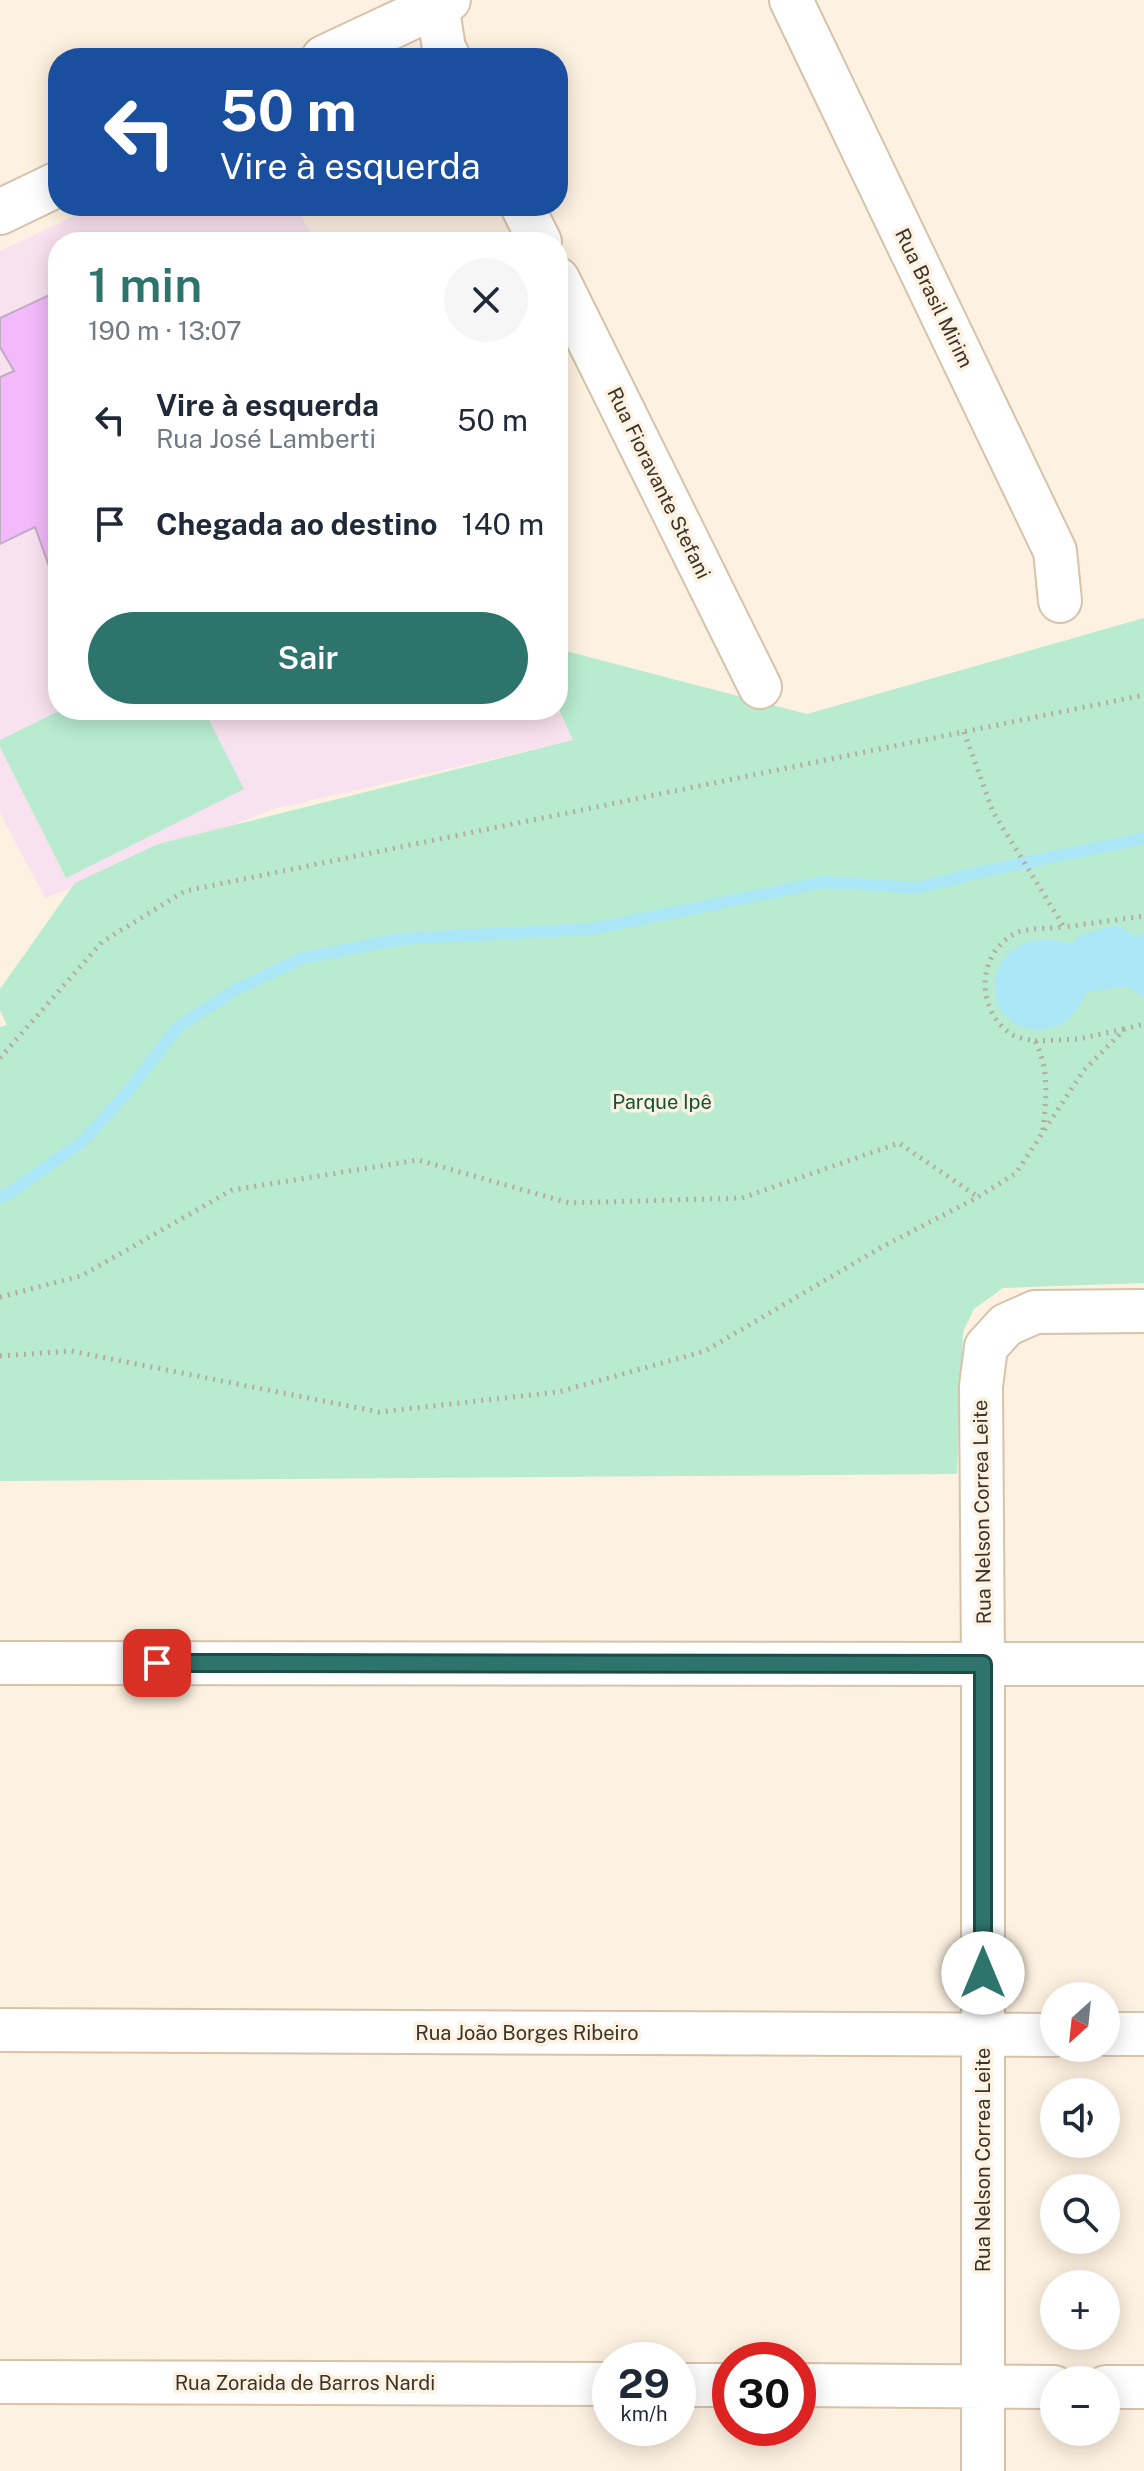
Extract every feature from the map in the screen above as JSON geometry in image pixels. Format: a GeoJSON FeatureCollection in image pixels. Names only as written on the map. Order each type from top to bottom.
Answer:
{"type":"FeatureCollection","features":[{"type":"Feature","properties":{"kind":"street","name":"Rua Brasil Mirim"},"geometry":{"type":"LineString","coordinates":[[791,0],[1055,551],[1060,601]]}},
{"type":"Feature","properties":{"kind":"street"},"geometry":{"type":"LineString","coordinates":[[345,48],[441,2],[444,48]]}},
{"type":"Feature","properties":{"kind":"street"},"geometry":{"type":"LineString","coordinates":[[0,212],[48,189]]}},
{"type":"Feature","properties":{"kind":"street","name":"Rua Fioravante Stefani"},"geometry":{"type":"LineString","coordinates":[[568,299],[760,687]]}},
{"type":"Feature","properties":{"kind":"street","name":"Rua Nelson Correa Leite"},"geometry":{"type":"LineString","coordinates":[[983,2471],[981,1386],[986,1347],[1006,1325],[1035,1312],[1144,1311]]}},
{"type":"Feature","properties":{"kind":"street"},"geometry":{"type":"LineString","coordinates":[[0,1663],[1144,1664]]}},
{"type":"Feature","properties":{"kind":"street","name":"Rua João Borges Ribeiro"},"geometry":{"type":"LineString","coordinates":[[0,2030],[1040,2035]]}},
{"type":"Feature","properties":{"kind":"street"},"geometry":{"type":"LineString","coordinates":[[1120,2034],[1144,2034]]}},
{"type":"Feature","properties":{"kind":"street","name":"Rua Zoraida de Barros Nardi"},"geometry":{"type":"LineString","coordinates":[[0,2382],[592,2384]]}},
{"type":"Feature","properties":{"kind":"street"},"geometry":{"type":"LineString","coordinates":[[816,2385],[1040,2387]]}},
{"type":"Feature","properties":{"kind":"street"},"geometry":{"type":"LineString","coordinates":[[1120,2387],[1144,2387]]}},
{"type":"Feature","properties":{"kind":"path"},"geometry":{"type":"LineString","coordinates":[[0,1058],[102,942],[185,891],[1144,695]]}},
{"type":"Feature","properties":{"kind":"path"},"geometry":{"type":"LineString","coordinates":[[964,732],[993,812],[1062,925]]}},
{"type":"Feature","properties":{"kind":"path"},"geometry":{"type":"LineString","coordinates":[[1144,916],[1015,933],[997,949],[983,978],[989,1009],[1011,1035],[1035,1041],[1079,1039],[1144,1024]]}},
{"type":"Feature","properties":{"kind":"path"},"geometry":{"type":"LineString","coordinates":[[0,1356],[71,1351],[379,1412],[558,1392],[705,1351],[880,1248],[978,1197],[1016,1173],[1084,1070],[1125,1029]]}},
{"type":"Feature","properties":{"kind":"path"},"geometry":{"type":"LineString","coordinates":[[1035,1041],[1043,1056],[1047,1086],[1043,1135]]}},
{"type":"Feature","properties":{"kind":"path"},"geometry":{"type":"LineString","coordinates":[[0,1297],[81,1276],[232,1190],[418,1160],[569,1203],[742,1198],[899,1143],[978,1197]]}},
{"type":"Feature","properties":{"kind":"shaded area"},"geometry":{"type":"Polygon","coordinates":[[[74,216],[301,216],[310,232],[48,232],[48,720],[563,720],[574,740],[274,809],[45,898],[0,813],[0,251],[74,216]]]}},
{"type":"Feature","properties":{"kind":"green space","name":"Parque Ipê"},"geometry":{"type":"Polygon","coordinates":[[[1144,618],[1144,1283],[1003,1288],[974,1309],[963,1332],[957,1474],[0,1481],[0,1027],[7,1025],[0,1010],[0,989],[75,883],[158,844],[573,740],[564,720],[568,720],[568,652],[807,714],[1144,618]]]}},
{"type":"Feature","properties":{"kind":"green space"},"geometry":{"type":"Polygon","coordinates":[[[48,716],[48,720],[209,720],[244,789],[66,878],[0,747],[0,740],[48,716]]]}},
{"type":"Feature","properties":{"kind":"water"},"geometry":{"type":"Polygon","coordinates":[[[1117,925],[1135,936],[1144,933],[1144,997],[1126,986],[1087,992],[1068,1020],[1047,1029],[1016,1024],[1002,1012],[996,995],[996,976],[1004,959],[1019,946],[1041,940],[1071,944],[1080,935],[1117,925]]]}},
{"type":"Feature","properties":{"kind":"building"},"geometry":{"type":"Polygon","coordinates":[[[48,296],[48,563],[35,527],[0,544],[0,377],[14,371],[0,347],[0,318],[48,296]]]}},
{"type":"Feature","properties":{"kind":"waterway"},"geometry":{"type":"LineString","coordinates":[[0,1197],[82,1142],[130,1089],[178,1027],[235,990],[303,958],[400,939],[591,929],[825,882],[918,888],[1144,838]]}},
{"type":"Feature","properties":{"kind":"route"},"geometry":{"type":"LineString","coordinates":[[157,1663],[983,1664],[983,1973]]}}]}
